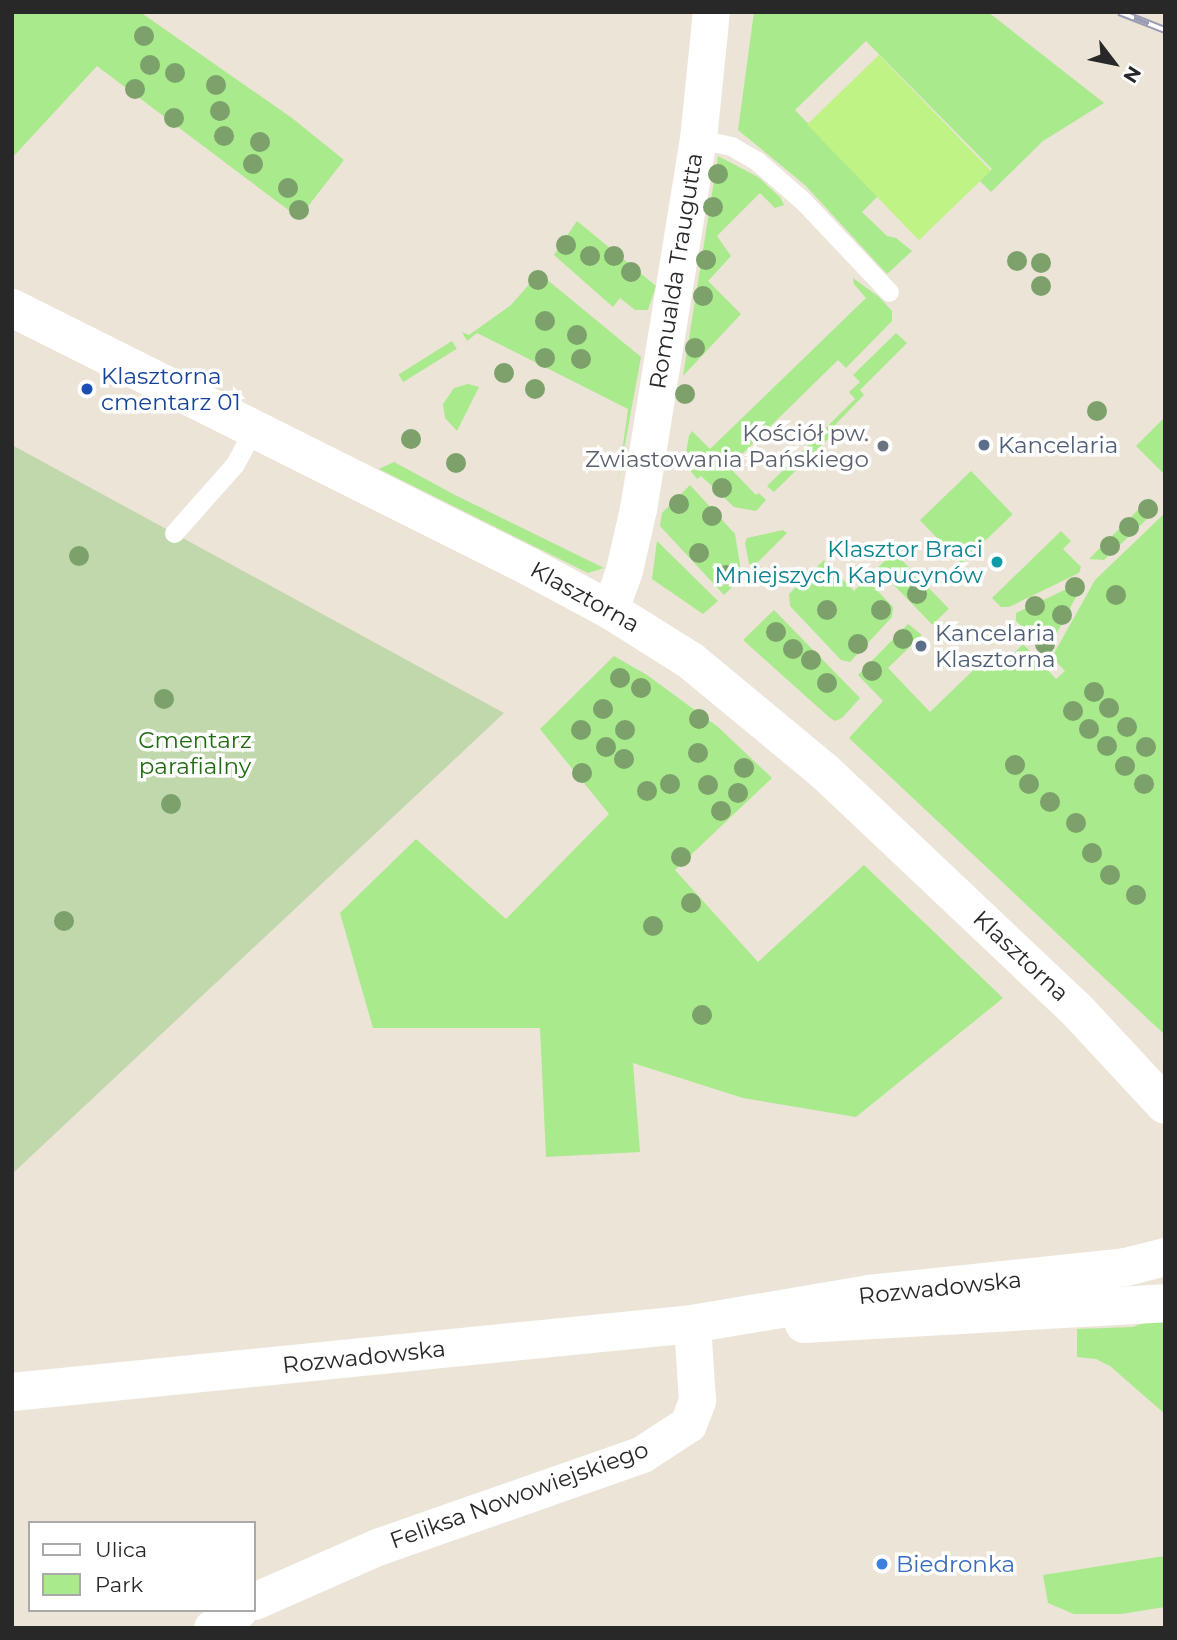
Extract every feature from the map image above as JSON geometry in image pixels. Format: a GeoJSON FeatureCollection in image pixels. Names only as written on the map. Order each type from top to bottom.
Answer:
{"type":"FeatureCollection","features":[{"type":"Feature","properties":{"kind":"street","name":"Romualda Traugutta"},"geometry":{"type":"LineString","coordinates":[[610,610],[635,525],[698,139],[711,12]]}},
{"type":"Feature","properties":{"kind":"street","name":"Klasztorna"},"geometry":{"type":"LineString","coordinates":[[12,308],[610,610],[691,661],[778,730],[1075,1007],[1165,1105]]}},
{"type":"Feature","properties":{"kind":"street","name":"Klasztorna"},"geometry":{"type":"LineString","coordinates":[[1075,1007],[1165,1069]]}},
{"type":"Feature","properties":{"kind":"street","name":"Rozwadowska"},"geometry":{"type":"LineString","coordinates":[[12,1392],[704,1322],[869,1294],[1126,1267],[1165,1257]]}},
{"type":"Feature","properties":{"kind":"street","name":"Rozwadowska"},"geometry":{"type":"LineString","coordinates":[[704,1322],[824,1325],[1165,1303]]}},
{"type":"Feature","properties":{"kind":"street","name":"Feliksa Nowowiejskiego"},"geometry":{"type":"LineString","coordinates":[[256,1600],[377,1548],[642,1454],[688,1424],[697,1400],[704,1322]]}},
{"type":"Feature","properties":{"kind":"street"},"geometry":{"type":"LineString","coordinates":[[212,1628],[236,1612]]}},
{"type":"Feature","properties":{"kind":"lane"},"geometry":{"type":"LineString","coordinates":[[698,139],[731,146],[772,173],[889,292]]}},
{"type":"Feature","properties":{"kind":"lane"},"geometry":{"type":"LineString","coordinates":[[174,533],[235,464],[254,429]]}},
{"type":"Feature","properties":{"kind":"green space"},"geometry":{"type":"Polygon","coordinates":[[[12,12],[140,12],[292,118],[344,160],[299,218],[97,66],[12,158],[12,12]]]}},
{"type":"Feature","properties":{"kind":"green space"},"geometry":{"type":"Polygon","coordinates":[[[754,12],[988,12],[1104,103],[1043,141],[991,192],[980,181],[992,169],[866,41],[795,110],[878,196],[862,212],[887,236],[896,238],[912,251],[887,274],[805,185],[738,130],[754,12]]]}},
{"type":"Feature","properties":{"kind":"green space"},"geometry":{"type":"Polygon","coordinates":[[[879,55],[991,171],[919,240],[807,124],[879,55]]]}},
{"type":"Feature","properties":{"kind":"green space"},"geometry":{"type":"Polygon","coordinates":[[[718,156],[758,177],[780,197],[784,205],[775,208],[760,193],[717,236],[731,256],[708,281],[741,314],[683,376],[718,156]]]}},
{"type":"Feature","properties":{"kind":"green space"},"geometry":{"type":"Polygon","coordinates":[[[577,221],[656,286],[648,310],[635,310],[620,298],[613,307],[554,255],[577,221]]]}},
{"type":"Feature","properties":{"kind":"green space"},"geometry":{"type":"Polygon","coordinates":[[[539,273],[641,357],[618,482],[628,409],[477,333],[467,341],[462,332],[469,335],[511,305],[539,273]]]}},
{"type":"Feature","properties":{"kind":"green space"},"geometry":{"type":"Polygon","coordinates":[[[853,278],[879,297],[892,311],[892,321],[846,368],[838,360],[729,467],[756,495],[759,493],[766,500],[756,511],[734,507],[701,476],[697,479],[689,469],[685,459],[689,436],[692,431],[710,449],[866,298],[854,284],[853,278]]]}},
{"type":"Feature","properties":{"kind":"green space"},"geometry":{"type":"Polygon","coordinates":[[[896,333],[907,343],[860,390],[864,395],[832,428],[835,432],[774,492],[767,486],[855,399],[849,392],[860,382],[853,375],[896,333]]]}},
{"type":"Feature","properties":{"kind":"green space"},"geometry":{"type":"Polygon","coordinates":[[[452,341],[457,349],[403,382],[399,374],[452,341]]]}},
{"type":"Feature","properties":{"kind":"green space"},"geometry":{"type":"Polygon","coordinates":[[[468,384],[479,387],[457,431],[445,418],[443,404],[454,388],[468,384]]]}},
{"type":"Feature","properties":{"kind":"green space"},"geometry":{"type":"Polygon","coordinates":[[[1165,417],[1165,475],[1136,446],[1165,417]]]}},
{"type":"Feature","properties":{"kind":"green space","name":"Cmentarz parafialny"},"geometry":{"type":"Polygon","coordinates":[[[12,445],[504,713],[12,1174],[12,445]]]}},
{"type":"Feature","properties":{"kind":"green space"},"geometry":{"type":"Polygon","coordinates":[[[394,462],[604,568],[588,573],[379,469],[394,462]]]}},
{"type":"Feature","properties":{"kind":"green space"},"geometry":{"type":"Polygon","coordinates":[[[971,471],[1013,514],[962,563],[920,520],[971,471]]]}},
{"type":"Feature","properties":{"kind":"green space"},"geometry":{"type":"Polygon","coordinates":[[[690,485],[735,534],[742,577],[724,595],[660,526],[662,513],[690,485]]]}},
{"type":"Feature","properties":{"kind":"green space"},"geometry":{"type":"Polygon","coordinates":[[[1150,498],[1154,507],[1146,520],[1104,560],[1089,559],[1150,498]]]}},
{"type":"Feature","properties":{"kind":"green space"},"geometry":{"type":"Polygon","coordinates":[[[1165,513],[1165,1035],[849,738],[883,701],[858,675],[908,624],[922,635],[888,668],[930,712],[989,655],[1001,666],[1023,644],[1056,679],[1065,671],[1052,657],[1095,580],[1165,513]]]}},
{"type":"Feature","properties":{"kind":"green space"},"geometry":{"type":"Polygon","coordinates":[[[783,530],[787,533],[755,565],[749,564],[745,543],[747,538],[783,530]]]}},
{"type":"Feature","properties":{"kind":"green space"},"geometry":{"type":"Polygon","coordinates":[[[1061,531],[1071,541],[1063,549],[1081,567],[1079,573],[1009,607],[1001,607],[992,598],[1061,531]]]}},
{"type":"Feature","properties":{"kind":"green space"},"geometry":{"type":"Polygon","coordinates":[[[657,541],[718,601],[703,614],[652,579],[657,541]]]}},
{"type":"Feature","properties":{"kind":"green space"},"geometry":{"type":"Polygon","coordinates":[[[894,552],[949,609],[932,625],[877,568],[894,552]]]}},
{"type":"Feature","properties":{"kind":"green space"},"geometry":{"type":"Polygon","coordinates":[[[824,560],[854,591],[866,579],[893,607],[892,617],[850,662],[841,660],[790,606],[789,594],[824,560]]]}},
{"type":"Feature","properties":{"kind":"green space"},"geometry":{"type":"Polygon","coordinates":[[[1077,584],[1079,591],[1050,646],[1041,646],[1016,621],[1016,613],[1077,584]]]}},
{"type":"Feature","properties":{"kind":"green space"},"geometry":{"type":"Polygon","coordinates":[[[774,610],[860,698],[842,718],[835,721],[830,718],[743,640],[774,610]]]}},
{"type":"Feature","properties":{"kind":"green space"},"geometry":{"type":"Polygon","coordinates":[[[614,656],[647,675],[718,727],[772,778],[675,870],[758,962],[864,865],[1003,998],[856,1117],[743,1098],[633,1063],[640,1152],[546,1157],[540,1028],[373,1028],[340,913],[416,839],[506,919],[609,814],[540,729],[614,656]]]}},
{"type":"Feature","properties":{"kind":"green space"},"geometry":{"type":"Polygon","coordinates":[[[1155,1319],[1165,1321],[1165,1414],[1110,1366],[1096,1359],[1077,1357],[1077,1329],[1133,1327],[1155,1319]]]}},
{"type":"Feature","properties":{"kind":"green space"},"geometry":{"type":"Polygon","coordinates":[[[1165,1556],[1165,1607],[1121,1614],[1074,1614],[1048,1603],[1043,1575],[1165,1556]]]}},
{"type":"Feature","properties":{"kind":"railway"},"geometry":{"type":"LineString","coordinates":[[1119,12],[1165,30]]}},
{"type":"Feature","properties":{"kind":"place","name":"Klasztorna cmentarz 01"},"geometry":{"type":"Point","coordinates":[87,389]}},
{"type":"Feature","properties":{"kind":"place","name":"Kancelaria"},"geometry":{"type":"Point","coordinates":[984,445]}},
{"type":"Feature","properties":{"kind":"place","name":"Kościół pw. Zwiastowania Pańskiego"},"geometry":{"type":"Point","coordinates":[883,446]}},
{"type":"Feature","properties":{"kind":"place","name":"Klasztor Braci Mniejszych Kapucynów"},"geometry":{"type":"Point","coordinates":[997,562]}},
{"type":"Feature","properties":{"kind":"place","name":"Kancelaria Klasztorna"},"geometry":{"type":"Point","coordinates":[921,646]}},
{"type":"Feature","properties":{"kind":"place","name":"Biedronka"},"geometry":{"type":"Point","coordinates":[882,1564]}}]}
